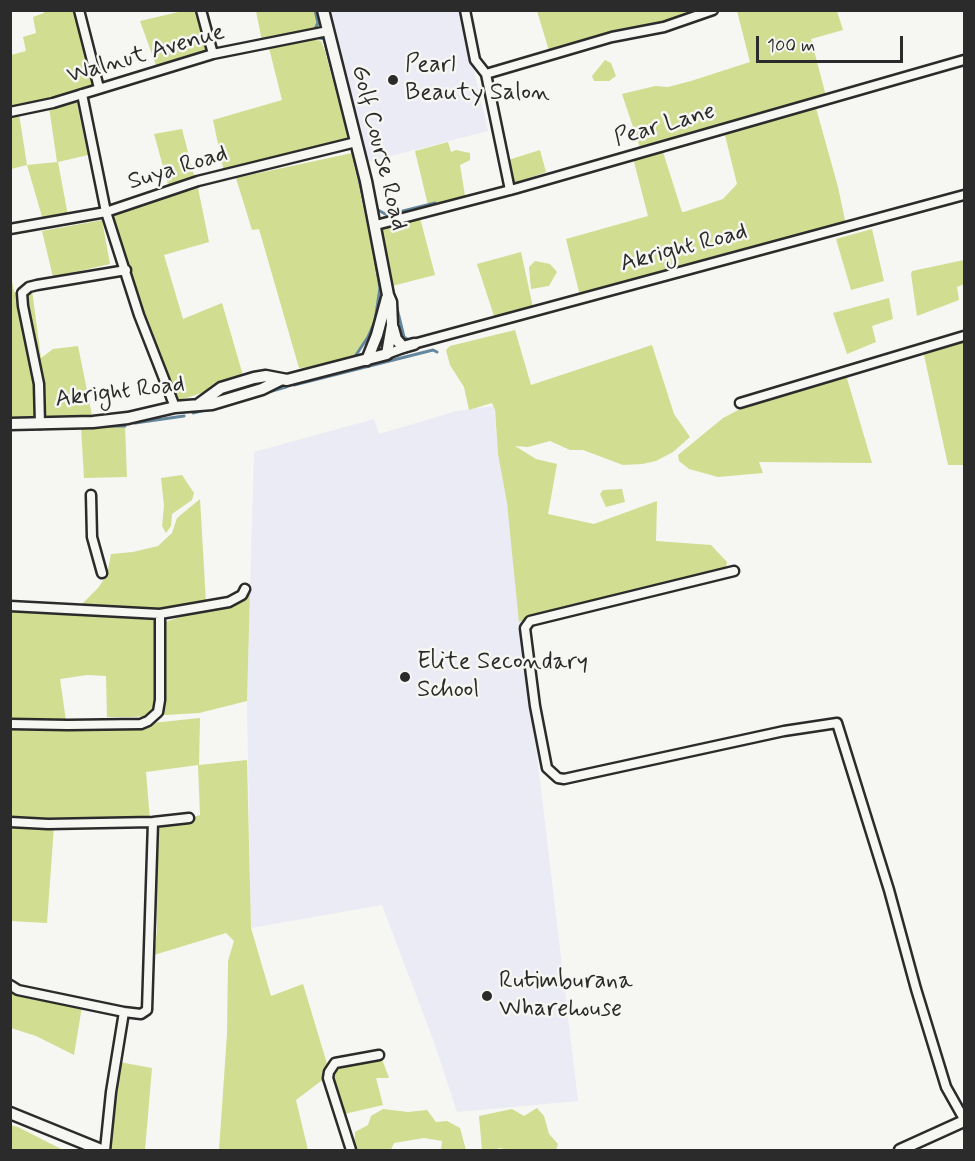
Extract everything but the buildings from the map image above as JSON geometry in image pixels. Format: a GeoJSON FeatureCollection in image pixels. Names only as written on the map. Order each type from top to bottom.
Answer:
{"type":"FeatureCollection","features":[{"type":"Feature","properties":{"kind":"street"},"geometry":{"type":"LineString","coordinates":[[79,10],[99,88]]}},
{"type":"Feature","properties":{"kind":"street"},"geometry":{"type":"LineString","coordinates":[[201,10],[213,54]]}},
{"type":"Feature","properties":{"kind":"street","name":"Golf Course Road"},"geometry":{"type":"LineString","coordinates":[[323,10],[376,225],[391,302],[392,325],[387,354]]}},
{"type":"Feature","properties":{"kind":"street"},"geometry":{"type":"LineString","coordinates":[[465,10],[475,60],[486,74],[510,190]]}},
{"type":"Feature","properties":{"kind":"street"},"geometry":{"type":"LineString","coordinates":[[486,74],[612,37],[664,27],[713,10]]}},
{"type":"Feature","properties":{"kind":"street","name":"Walnut Avenue"},"geometry":{"type":"LineString","coordinates":[[10,112],[82,94],[213,54],[328,31]]}},
{"type":"Feature","properties":{"kind":"street","name":"Pear Lane"},"geometry":{"type":"LineString","coordinates":[[376,225],[510,190],[964,60]]}},
{"type":"Feature","properties":{"kind":"street"},"geometry":{"type":"LineString","coordinates":[[82,94],[106,212],[139,315],[175,407]]}},
{"type":"Feature","properties":{"kind":"street","name":"Suya Road"},"geometry":{"type":"LineString","coordinates":[[10,230],[106,212],[198,181],[356,142]]}},
{"type":"Feature","properties":{"kind":"street","name":"Akright Road"},"geometry":{"type":"LineString","coordinates":[[10,424],[93,422],[128,418],[175,407],[212,404],[250,393],[280,380],[368,360],[414,344],[964,195]]}},
{"type":"Feature","properties":{"kind":"street"},"geometry":{"type":"LineString","coordinates":[[40,424],[39,384],[22,306],[22,293],[29,287],[126,270]]}},
{"type":"Feature","properties":{"kind":"street","name":"Golf Course Road"},"geometry":{"type":"LineString","coordinates":[[368,360],[388,295]]}},
{"type":"Feature","properties":{"kind":"street"},"geometry":{"type":"LineString","coordinates":[[392,325],[399,344],[403,347],[414,344]]}},
{"type":"Feature","properties":{"kind":"street"},"geometry":{"type":"LineString","coordinates":[[740,403],[964,336]]}},
{"type":"Feature","properties":{"kind":"street"},"geometry":{"type":"LineString","coordinates":[[91,495],[92,537],[102,573]]}},
{"type":"Feature","properties":{"kind":"street"},"geometry":{"type":"LineString","coordinates":[[734,571],[530,621],[525,628],[535,706],[547,768],[558,778],[564,779],[772,733],[837,723],[889,890],[945,1087],[964,1120],[900,1150]]}},
{"type":"Feature","properties":{"kind":"street"},"geometry":{"type":"LineString","coordinates":[[10,606],[160,614],[229,602],[242,595],[245,589]]}},
{"type":"Feature","properties":{"kind":"street"},"geometry":{"type":"LineString","coordinates":[[10,724],[43,726],[141,724],[148,721],[158,712],[160,700],[160,614]]}},
{"type":"Feature","properties":{"kind":"street"},"geometry":{"type":"LineString","coordinates":[[10,822],[48,824],[153,822],[189,818]]}},
{"type":"Feature","properties":{"kind":"street"},"geometry":{"type":"LineString","coordinates":[[10,985],[18,990],[124,1012],[141,1014],[147,1010],[153,822]]}},
{"type":"Feature","properties":{"kind":"street"},"geometry":{"type":"LineString","coordinates":[[10,1113],[103,1150],[124,1012]]}},
{"type":"Feature","properties":{"kind":"street"},"geometry":{"type":"LineString","coordinates":[[351,1150],[328,1078],[329,1072],[335,1063],[379,1055]]}},
{"type":"Feature","properties":{"kind":"shaded area"},"geometry":{"type":"Polygon","coordinates":[[[329,11],[460,11],[488,131],[368,162],[329,11]]]}},
{"type":"Feature","properties":{"kind":"shaded area"},"geometry":{"type":"Polygon","coordinates":[[[494,406],[578,1101],[457,1112],[434,1042],[382,905],[251,928],[247,701],[254,452],[374,419],[379,434],[457,411],[494,406]]]}},
{"type":"Feature","properties":{"kind":"green space"},"geometry":{"type":"Polygon","coordinates":[[[44,11],[75,11],[93,82],[92,86],[39,103],[11,109],[11,55],[26,51],[23,37],[36,33],[33,17],[44,11]]]}},
{"type":"Feature","properties":{"kind":"green space"},"geometry":{"type":"Polygon","coordinates":[[[183,11],[194,11],[207,53],[157,68],[140,21],[183,11]]]}},
{"type":"Feature","properties":{"kind":"green space"},"geometry":{"type":"Polygon","coordinates":[[[256,11],[317,11],[321,27],[319,30],[262,41],[256,11]]]}},
{"type":"Feature","properties":{"kind":"green space"},"geometry":{"type":"Polygon","coordinates":[[[537,11],[713,11],[550,54],[537,11]]]}},
{"type":"Feature","properties":{"kind":"green space"},"geometry":{"type":"Polygon","coordinates":[[[737,11],[837,11],[843,30],[811,39],[826,96],[755,117],[694,131],[640,148],[622,94],[655,86],[668,87],[750,62],[737,11]]]}},
{"type":"Feature","properties":{"kind":"green space"},"geometry":{"type":"Polygon","coordinates":[[[312,39],[321,41],[325,51],[348,137],[344,142],[224,172],[213,120],[282,100],[269,48],[312,39]]]}},
{"type":"Feature","properties":{"kind":"green space"},"geometry":{"type":"Polygon","coordinates":[[[605,60],[611,63],[616,76],[609,81],[594,81],[592,76],[605,60]]]}},
{"type":"Feature","properties":{"kind":"green space"},"geometry":{"type":"Polygon","coordinates":[[[76,99],[88,155],[58,162],[68,216],[43,220],[27,165],[57,162],[49,107],[76,99]]]}},
{"type":"Feature","properties":{"kind":"green space"},"geometry":{"type":"Polygon","coordinates":[[[816,108],[846,225],[581,300],[566,239],[648,216],[633,158],[663,152],[682,212],[684,212],[723,199],[737,184],[725,135],[816,108]]]}},
{"type":"Feature","properties":{"kind":"green space"},"geometry":{"type":"Polygon","coordinates":[[[19,114],[27,165],[11,169],[10,116],[19,114]]]}},
{"type":"Feature","properties":{"kind":"green space"},"geometry":{"type":"Polygon","coordinates":[[[182,129],[195,179],[169,188],[154,134],[182,129]]]}},
{"type":"Feature","properties":{"kind":"green space"},"geometry":{"type":"Polygon","coordinates":[[[448,142],[451,152],[456,150],[470,153],[470,160],[460,165],[465,196],[428,205],[415,151],[448,142]]]}},
{"type":"Feature","properties":{"kind":"green space"},"geometry":{"type":"Polygon","coordinates":[[[540,150],[546,172],[512,184],[505,161],[540,150]]]}},
{"type":"Feature","properties":{"kind":"green space"},"geometry":{"type":"Polygon","coordinates":[[[352,153],[380,288],[373,328],[356,357],[316,367],[299,368],[259,229],[252,230],[236,178],[352,153]]]}},
{"type":"Feature","properties":{"kind":"green space"},"geometry":{"type":"Polygon","coordinates":[[[198,188],[209,242],[164,255],[183,319],[222,303],[244,379],[180,400],[175,396],[151,332],[122,266],[110,213],[198,188]]]}},
{"type":"Feature","properties":{"kind":"green space"},"geometry":{"type":"Polygon","coordinates":[[[420,218],[435,275],[392,286],[382,229],[420,218]]]}},
{"type":"Feature","properties":{"kind":"green space"},"geometry":{"type":"Polygon","coordinates":[[[102,220],[110,264],[53,277],[42,231],[102,220]]]}},
{"type":"Feature","properties":{"kind":"green space"},"geometry":{"type":"Polygon","coordinates":[[[872,229],[884,281],[851,290],[836,239],[872,229]]]}},
{"type":"Feature","properties":{"kind":"green space"},"geometry":{"type":"Polygon","coordinates":[[[521,252],[534,312],[496,322],[477,264],[521,252]]]}},
{"type":"Feature","properties":{"kind":"green space"},"geometry":{"type":"Polygon","coordinates":[[[964,260],[964,284],[957,287],[959,300],[917,316],[912,271],[964,260]]]}},
{"type":"Feature","properties":{"kind":"green space"},"geometry":{"type":"Polygon","coordinates":[[[535,261],[550,264],[557,272],[549,286],[531,289],[529,267],[535,261]]]}},
{"type":"Feature","properties":{"kind":"green space"},"geometry":{"type":"Polygon","coordinates":[[[10,271],[14,292],[32,290],[41,358],[53,349],[78,346],[92,415],[11,419],[10,271]]]}},
{"type":"Feature","properties":{"kind":"green space"},"geometry":{"type":"Polygon","coordinates":[[[889,298],[893,319],[872,326],[876,342],[847,354],[833,313],[889,298]]]}},
{"type":"Feature","properties":{"kind":"green space"},"geometry":{"type":"Polygon","coordinates":[[[515,330],[531,385],[652,345],[674,414],[690,437],[673,452],[656,461],[623,465],[583,450],[570,450],[550,441],[528,447],[515,446],[536,459],[557,464],[548,514],[594,524],[657,501],[656,541],[711,545],[727,562],[726,569],[543,613],[519,622],[507,503],[498,454],[495,410],[492,403],[469,410],[464,387],[450,365],[446,350],[450,346],[515,330]]]}},
{"type":"Feature","properties":{"kind":"green space"},"geometry":{"type":"Polygon","coordinates":[[[964,338],[964,465],[948,465],[924,355],[964,338]]]}},
{"type":"Feature","properties":{"kind":"green space"},"geometry":{"type":"Polygon","coordinates":[[[846,375],[872,463],[759,462],[763,473],[718,477],[689,469],[679,461],[678,455],[723,418],[742,408],[846,375]]]}},
{"type":"Feature","properties":{"kind":"green space"},"geometry":{"type":"Polygon","coordinates":[[[81,427],[125,427],[127,477],[84,478],[81,427]]]}},
{"type":"Feature","properties":{"kind":"green space"},"geometry":{"type":"Polygon","coordinates":[[[182,475],[194,493],[192,500],[172,514],[171,526],[166,533],[162,526],[164,506],[161,478],[182,475]]]}},
{"type":"Feature","properties":{"kind":"green space"},"geometry":{"type":"Polygon","coordinates":[[[622,489],[625,502],[606,507],[600,494],[603,490],[622,489]]]}},
{"type":"Feature","properties":{"kind":"green space"},"geometry":{"type":"Polygon","coordinates":[[[200,499],[206,603],[166,612],[81,605],[107,575],[111,554],[158,546],[172,533],[177,518],[200,499]]]}},
{"type":"Feature","properties":{"kind":"green space"},"geometry":{"type":"Polygon","coordinates":[[[250,592],[247,701],[199,713],[107,717],[106,676],[87,675],[60,679],[66,721],[11,721],[10,611],[59,614],[88,609],[165,622],[195,612],[237,603],[250,592]]]}},
{"type":"Feature","properties":{"kind":"green space"},"geometry":{"type":"Polygon","coordinates":[[[200,718],[199,765],[247,760],[251,928],[271,996],[303,984],[328,1067],[325,1078],[296,1100],[308,1150],[219,1150],[227,1034],[228,961],[234,941],[226,933],[154,955],[157,930],[154,829],[200,815],[198,765],[146,772],[150,820],[11,820],[10,728],[142,724],[200,718]]]}},
{"type":"Feature","properties":{"kind":"green space"},"geometry":{"type":"Polygon","coordinates":[[[10,822],[54,826],[47,923],[11,921],[10,822]]]}},
{"type":"Feature","properties":{"kind":"green space"},"geometry":{"type":"Polygon","coordinates":[[[11,990],[82,1006],[74,1055],[36,1036],[11,1028],[11,990]]]}},
{"type":"Feature","properties":{"kind":"green space"},"geometry":{"type":"Polygon","coordinates":[[[380,1054],[389,1078],[376,1078],[383,1105],[340,1115],[332,1075],[337,1064],[380,1054]]]}},
{"type":"Feature","properties":{"kind":"green space"},"geometry":{"type":"Polygon","coordinates":[[[119,1062],[152,1068],[145,1150],[104,1150],[119,1062]]]}},
{"type":"Feature","properties":{"kind":"green space"},"geometry":{"type":"Polygon","coordinates":[[[537,1108],[544,1116],[549,1134],[558,1144],[556,1150],[499,1148],[482,1150],[479,1116],[512,1109],[524,1116],[537,1108]]]}},
{"type":"Feature","properties":{"kind":"green space"},"geometry":{"type":"Polygon","coordinates":[[[383,1109],[408,1112],[427,1110],[436,1122],[447,1121],[460,1128],[466,1150],[441,1150],[442,1141],[424,1138],[394,1143],[391,1150],[354,1150],[355,1132],[368,1125],[371,1116],[383,1109]]]}},
{"type":"Feature","properties":{"kind":"green space"},"geometry":{"type":"Polygon","coordinates":[[[10,1125],[18,1127],[63,1150],[11,1150],[10,1125]]]}},
{"type":"Feature","properties":{"kind":"waterway"},"geometry":{"type":"LineString","coordinates":[[315,10],[318,23],[315,29]]}},
{"type":"Feature","properties":{"kind":"waterway"},"geometry":{"type":"LineString","coordinates":[[316,37],[324,39],[347,126]]}},
{"type":"Feature","properties":{"kind":"waterway"},"geometry":{"type":"LineString","coordinates":[[353,152],[371,233]]}},
{"type":"Feature","properties":{"kind":"waterway"},"geometry":{"type":"LineString","coordinates":[[378,210],[387,215],[435,203]]}},
{"type":"Feature","properties":{"kind":"waterway"},"geometry":{"type":"LineString","coordinates":[[354,358],[368,337],[375,321],[380,288],[373,245]]}},
{"type":"Feature","properties":{"kind":"waterway"},"geometry":{"type":"LineString","coordinates":[[396,304],[404,337],[410,341]]}},
{"type":"Feature","properties":{"kind":"waterway"},"geometry":{"type":"LineString","coordinates":[[294,385],[433,350],[437,352]]}},
{"type":"Feature","properties":{"kind":"waterway"},"geometry":{"type":"LineString","coordinates":[[265,393],[286,387]]}},
{"type":"Feature","properties":{"kind":"waterway"},"geometry":{"type":"LineString","coordinates":[[193,413],[209,409]]}},
{"type":"Feature","properties":{"kind":"waterway"},"geometry":{"type":"LineString","coordinates":[[135,423],[184,416]]}},
{"type":"Feature","properties":{"kind":"waterway"},"geometry":{"type":"LineString","coordinates":[[103,426],[125,426]]}},
{"type":"Feature","properties":{"kind":"place","name":"Pearl Beauty Salon"},"geometry":{"type":"Point","coordinates":[393,80]}},
{"type":"Feature","properties":{"kind":"place","name":"Elite Secondary School"},"geometry":{"type":"Point","coordinates":[405,677]}},
{"type":"Feature","properties":{"kind":"place","name":"Rutimburana Wharehouse"},"geometry":{"type":"Point","coordinates":[487,996]}}]}
